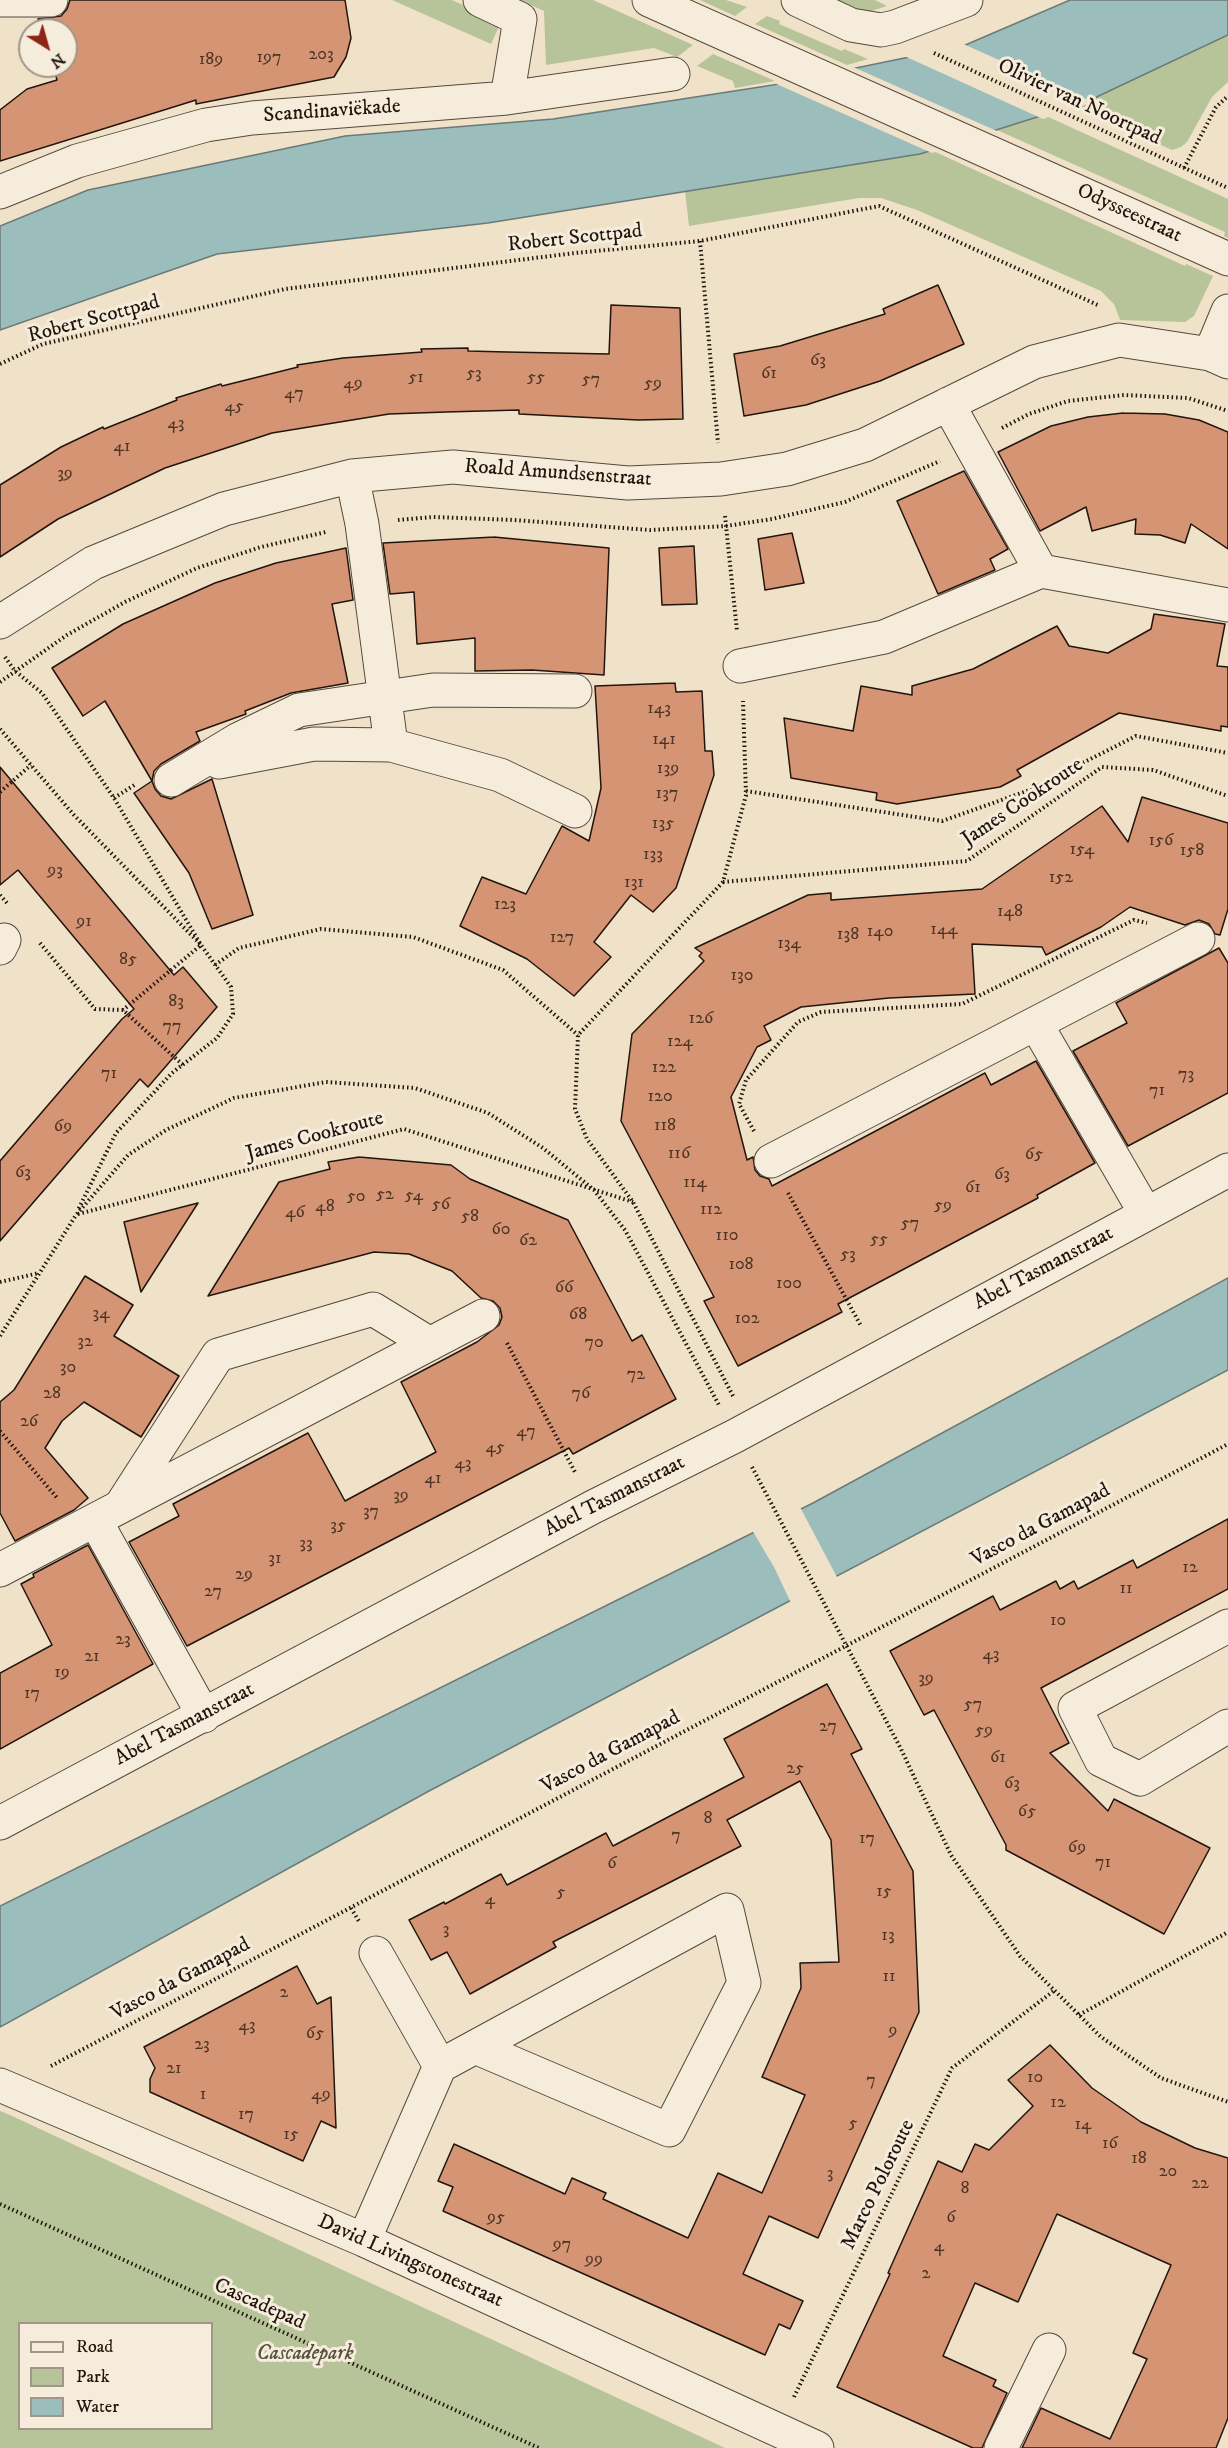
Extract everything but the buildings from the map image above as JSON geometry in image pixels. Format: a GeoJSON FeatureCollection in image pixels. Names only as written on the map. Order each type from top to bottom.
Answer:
{"type":"FeatureCollection","features":[{"type":"Feature","properties":{"kind":"street"},"geometry":{"type":"LineString","coordinates":[[0,0],[51,0]]}},
{"type":"Feature","properties":{"kind":"street"},"geometry":{"type":"LineString","coordinates":[[480,0],[520,19],[507,98]]}},
{"type":"Feature","properties":{"kind":"street","name":"Odysseestraat"},"geometry":{"type":"LineString","coordinates":[[649,0],[1228,259]]}},
{"type":"Feature","properties":{"kind":"street"},"geometry":{"type":"LineString","coordinates":[[798,0],[851,25],[881,30],[895,27],[966,0]]}},
{"type":"Feature","properties":{"kind":"street","name":"Scandinaviëkade"},"geometry":{"type":"LineString","coordinates":[[0,192],[77,161],[206,125],[252,118],[507,98],[673,74]]}},
{"type":"Feature","properties":{"kind":"street"},"geometry":{"type":"LineString","coordinates":[[1219,358],[1228,311]]}},
{"type":"Feature","properties":{"kind":"street","name":"Roald Amundsenstraat"},"geometry":{"type":"LineString","coordinates":[[0,622],[93,563],[224,509],[352,476],[453,466],[628,483],[721,479],[787,470],[865,444],[1034,362],[1119,340],[1219,358]]}},
{"type":"Feature","properties":{"kind":"street"},"geometry":{"type":"LineString","coordinates":[[948,404],[1041,571]]}},
{"type":"Feature","properties":{"kind":"street"},"geometry":{"type":"LineString","coordinates":[[352,476],[362,524],[390,745]]}},
{"type":"Feature","properties":{"kind":"street"},"geometry":{"type":"LineString","coordinates":[[740,666],[884,637],[1041,571],[1228,605]]}},
{"type":"Feature","properties":{"kind":"street"},"geometry":{"type":"LineString","coordinates":[[575,692],[433,690],[299,710],[239,740],[171,780],[223,760],[314,744],[390,745],[500,775],[575,811]]}},
{"type":"Feature","properties":{"kind":"street"},"geometry":{"type":"LineString","coordinates":[[771,1161],[1198,939]]}},
{"type":"Feature","properties":{"kind":"street"},"geometry":{"type":"LineString","coordinates":[[1036,1024],[1146,1214]]}},
{"type":"Feature","properties":{"kind":"street","name":"Abel Tasmanstraat"},"geometry":{"type":"LineString","coordinates":[[0,1823],[593,1507],[742,1432],[1228,1170]]}},
{"type":"Feature","properties":{"kind":"street"},"geometry":{"type":"LineString","coordinates":[[99,1518],[218,1355],[373,1309],[430,1344]]}},
{"type":"Feature","properties":{"kind":"street"},"geometry":{"type":"LineString","coordinates":[[0,1570],[483,1316]]}},
{"type":"Feature","properties":{"kind":"street"},"geometry":{"type":"LineString","coordinates":[[99,1518],[204,1716]]}},
{"type":"Feature","properties":{"kind":"street"},"geometry":{"type":"LineString","coordinates":[[1228,1626],[1076,1708],[1101,1760],[1140,1779],[1228,1726]]}},
{"type":"Feature","properties":{"kind":"street"},"geometry":{"type":"LineString","coordinates":[[364,2240],[440,2066],[726,1910],[744,1983],[669,2130],[475,2047]]}},
{"type":"Feature","properties":{"kind":"street"},"geometry":{"type":"LineString","coordinates":[[376,1953],[440,2066]]}},
{"type":"Feature","properties":{"kind":"street","name":"David Livingstonestraat"},"geometry":{"type":"LineString","coordinates":[[4,2087],[364,2240],[817,2448]]}},
{"type":"Feature","properties":{"kind":"street"},"geometry":{"type":"LineString","coordinates":[[1001,2448],[1049,2350]]}},
{"type":"Feature","properties":{"kind":"path","name":"Olivier van Noortpad"},"geometry":{"type":"LineString","coordinates":[[928,50],[1228,188]]}},
{"type":"Feature","properties":{"kind":"path"},"geometry":{"type":"LineString","coordinates":[[1184,168],[1216,106],[1228,96]]}},
{"type":"Feature","properties":{"kind":"path","name":"Robert Scottpad"},"geometry":{"type":"LineString","coordinates":[[0,364],[43,344],[285,289],[575,253],[700,241],[879,206],[1100,305],[1119,340]]}},
{"type":"Feature","properties":{"kind":"path"},"geometry":{"type":"LineString","coordinates":[[700,241],[740,666],[746,790],[723,882],[578,1035],[575,1108],[587,1139],[633,1203],[742,1432]]}},
{"type":"Feature","properties":{"kind":"path","name":"James Cookroute"},"geometry":{"type":"LineString","coordinates":[[0,649],[15,671],[42,693],[108,789],[201,945],[231,987],[233,1014],[217,1038],[183,1065],[116,1132],[76,1215],[0,1336]]}},
{"type":"Feature","properties":{"kind":"path"},"geometry":{"type":"LineString","coordinates":[[0,729],[74,815],[201,945],[123,1010]]}},
{"type":"Feature","properties":{"kind":"path","name":"James Cookroute"},"geometry":{"type":"LineString","coordinates":[[746,790],[942,821],[1026,791],[1136,736],[1228,753]]}},
{"type":"Feature","properties":{"kind":"path"},"geometry":{"type":"LineString","coordinates":[[0,792],[31,765]]}},
{"type":"Feature","properties":{"kind":"path","name":"James Cookroute"},"geometry":{"type":"LineString","coordinates":[[723,882],[967,861],[1102,767],[1153,770],[1228,796]]}},
{"type":"Feature","properties":{"kind":"path"},"geometry":{"type":"LineString","coordinates":[[0,895],[7,904]]}},
{"type":"Feature","properties":{"kind":"path"},"geometry":{"type":"LineString","coordinates":[[215,966],[239,948],[321,929],[413,937],[503,970],[578,1035]]}},
{"type":"Feature","properties":{"kind":"path"},"geometry":{"type":"LineString","coordinates":[[37,939],[95,1009],[123,1010],[183,1065]]}},
{"type":"Feature","properties":{"kind":"path","name":"James Cookroute"},"geometry":{"type":"LineString","coordinates":[[76,1215],[128,1155],[166,1130],[234,1098],[326,1082],[415,1088],[488,1113],[543,1148],[594,1190],[625,1230],[742,1432]]}},
{"type":"Feature","properties":{"kind":"path","name":"James Cookroute"},"geometry":{"type":"LineString","coordinates":[[76,1215],[404,1130],[633,1203]]}},
{"type":"Feature","properties":{"kind":"path"},"geometry":{"type":"LineString","coordinates":[[0,1282],[40,1273]]}},
{"type":"Feature","properties":{"kind":"path"},"geometry":{"type":"LineString","coordinates":[[483,1316],[497,1324],[593,1507]]}},
{"type":"Feature","properties":{"kind":"path"},"geometry":{"type":"LineString","coordinates":[[0,1431],[99,1518]]}},
{"type":"Feature","properties":{"kind":"path","name":"Vasco da Gamapad"},"geometry":{"type":"LineString","coordinates":[[4,2087],[1228,1444]]}},
{"type":"Feature","properties":{"kind":"path"},"geometry":{"type":"LineString","coordinates":[[752,1468],[901,1749],[951,1855],[1020,1956],[1101,2037],[1161,2078],[1228,2102]]}},
{"type":"Feature","properties":{"kind":"path"},"geometry":{"type":"LineString","coordinates":[[1079,2015],[1228,1932]]}},
{"type":"Feature","properties":{"kind":"path","name":"Marco Poloroute"},"geometry":{"type":"LineString","coordinates":[[778,2430],[952,2068],[1054,1990]]}},
{"type":"Feature","properties":{"kind":"path","name":"Cascadepad"},"geometry":{"type":"LineString","coordinates":[[0,2204],[539,2448]]}},
{"type":"Feature","properties":{"kind":"green space"},"geometry":{"type":"Polygon","coordinates":[[[392,0],[452,0],[501,22],[491,44],[392,0]]]}},
{"type":"Feature","properties":{"kind":"green space"},"geometry":{"type":"Polygon","coordinates":[[[520,0],[593,0],[693,45],[677,57],[654,48],[546,65],[544,11],[520,0]]]}},
{"type":"Feature","properties":{"kind":"green space"},"geometry":{"type":"Polygon","coordinates":[[[700,0],[726,0],[747,7],[735,16],[700,0]]]}},
{"type":"Feature","properties":{"kind":"green space"},"geometry":{"type":"Polygon","coordinates":[[[831,0],[875,0],[887,6],[862,14],[831,0]]]}},
{"type":"Feature","properties":{"kind":"green space"},"geometry":{"type":"Polygon","coordinates":[[[767,16],[780,21],[779,24],[842,51],[844,49],[868,59],[847,65],[755,24],[767,16]]]}},
{"type":"Feature","properties":{"kind":"green space"},"geometry":{"type":"Polygon","coordinates":[[[1228,35],[1228,82],[1212,97],[1187,142],[1181,147],[1172,150],[1073,106],[1228,35]]]}},
{"type":"Feature","properties":{"kind":"green space"},"geometry":{"type":"Polygon","coordinates":[[[713,54],[775,81],[735,88],[733,81],[697,66],[713,54]]]}},
{"type":"Feature","properties":{"kind":"green space"},"geometry":{"type":"Polygon","coordinates":[[[1044,115],[1228,199],[1228,238],[1224,236],[1225,232],[997,130],[1044,115]]]}},
{"type":"Feature","properties":{"kind":"green space"},"geometry":{"type":"Polygon","coordinates":[[[931,150],[1185,266],[1186,264],[1213,276],[1194,316],[1185,322],[1120,320],[1114,304],[1101,291],[917,210],[881,198],[859,198],[689,226],[685,191],[931,150]]]}},
{"type":"Feature","properties":{"kind":"green space","name":"Cascadepark"},"geometry":{"type":"Polygon","coordinates":[[[0,2111],[10,2115],[725,2448],[0,2448],[0,2111]]]}},
{"type":"Feature","properties":{"kind":"water"},"geometry":{"type":"Polygon","coordinates":[[[1070,0],[1228,0],[1228,35],[1088,101],[920,154],[488,223],[217,254],[0,330],[0,226],[88,190],[345,136],[553,119],[773,85],[963,46],[1070,0]]]}},
{"type":"Feature","properties":{"kind":"water"},"geometry":{"type":"Polygon","coordinates":[[[1228,1278],[1228,1370],[429,1791],[0,2027],[0,1906],[813,1503],[1228,1278]]]}},
{"type":"Feature","properties":{"kind":"pier"},"geometry":{"type":"Polygon","coordinates":[[[961,43],[1093,102],[1043,119],[902,55],[961,43]]]}},
{"type":"Feature","properties":{"kind":"pier"},"geometry":{"type":"Polygon","coordinates":[[[851,66],[999,132],[932,153],[772,82],[851,66]]]}},
{"type":"Feature","properties":{"kind":"pier"},"geometry":{"type":"Polygon","coordinates":[[[800,1507],[838,1579],[791,1603],[774,1567],[752,1530],[800,1507]]]}}]}
